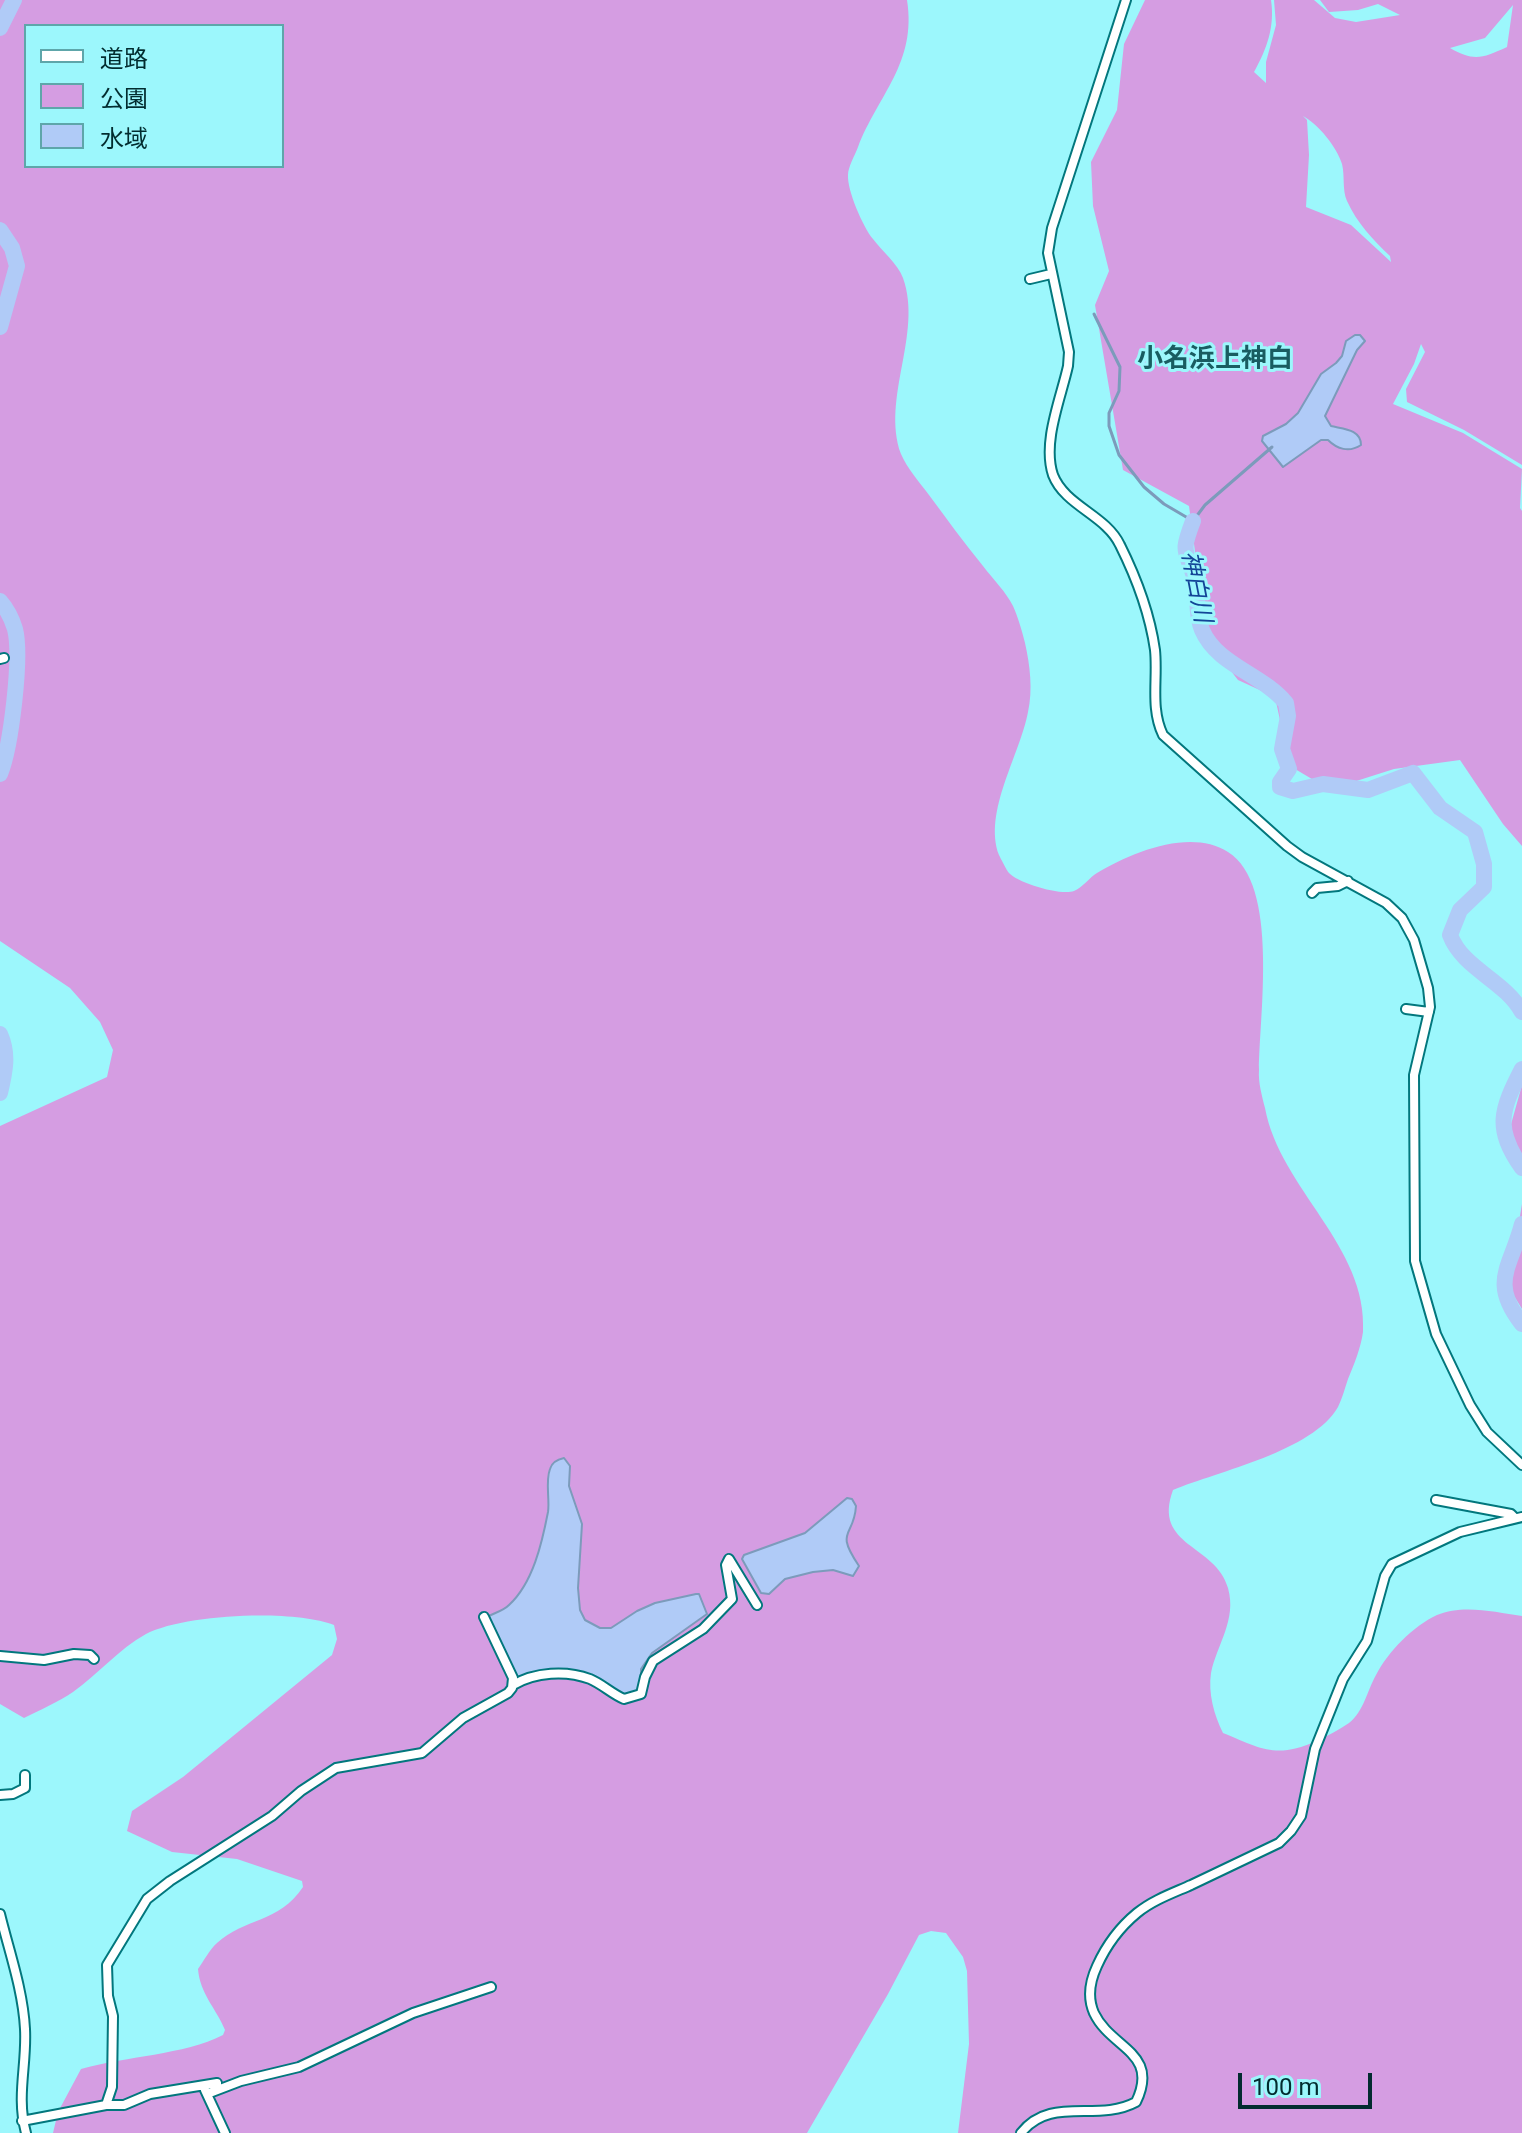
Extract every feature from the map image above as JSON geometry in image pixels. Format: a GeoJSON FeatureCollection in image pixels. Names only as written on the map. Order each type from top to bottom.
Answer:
{"type":"FeatureCollection","features":[{"type":"Feature","properties":{"kind":"street"},"geometry":{"type":"LineString","coordinates":[[1126,0],[1052,228],[1048,253],[1069,352],[1050,450],[1054,476],[1074,500],[1110,528],[1120,543],[1151,627],[1158,724],[1172,745],[1287,846],[1386,903],[1409,929],[1428,988],[1429,1012],[1414,1075],[1415,1261],[1436,1334],[1470,1405],[1487,1432],[1522,1465]]}},
{"type":"Feature","properties":{"kind":"street"},"geometry":{"type":"LineString","coordinates":[[1030,279],[1051,274]]}},
{"type":"Feature","properties":{"kind":"street"},"geometry":{"type":"LineString","coordinates":[[1312,893],[1317,888],[1338,886],[1348,881]]}},
{"type":"Feature","properties":{"kind":"street"},"geometry":{"type":"LineString","coordinates":[[1406,1009],[1429,1012]]}},
{"type":"Feature","properties":{"kind":"street"},"geometry":{"type":"LineString","coordinates":[[1436,1500],[1519,1518]]}},
{"type":"Feature","properties":{"kind":"street"},"geometry":{"type":"LineString","coordinates":[[1021,2133],[1033,2119],[1047,2113],[1112,2112],[1136,2102],[1144,2078],[1139,2063],[1095,2015],[1090,2000],[1091,1982],[1108,1944],[1137,1913],[1159,1899],[1279,1843],[1291,1831],[1301,1816],[1315,1749],[1343,1679],[1367,1641],[1385,1576],[1392,1564],[1460,1532],[1519,1518]]}},
{"type":"Feature","properties":{"kind":"street"},"geometry":{"type":"LineString","coordinates":[[513,1685],[536,1676],[556,1674],[586,1678],[624,1699],[641,1694],[653,1661],[703,1629],[729,1602],[732,1595],[726,1565],[729,1559],[757,1605]]}},
{"type":"Feature","properties":{"kind":"street"},"geometry":{"type":"LineString","coordinates":[[106,2105],[112,2087],[110,2055],[113,2016],[106,1983],[107,1965],[147,1899],[272,1816],[301,1791],[336,1768],[422,1753],[463,1718],[508,1693],[513,1678],[484,1617]]}},
{"type":"Feature","properties":{"kind":"street"},"geometry":{"type":"LineString","coordinates":[[0,1656],[44,1660],[74,1654],[90,1655],[94,1659]]}},
{"type":"Feature","properties":{"kind":"street"},"geometry":{"type":"LineString","coordinates":[[0,1795],[13,1794],[25,1788],[25,1775]]}},
{"type":"Feature","properties":{"kind":"street"},"geometry":{"type":"LineString","coordinates":[[0,1914],[23,2007],[24,2053],[20,2090],[26,2133]]}},
{"type":"Feature","properties":{"kind":"street"},"geometry":{"type":"LineString","coordinates":[[22,2121],[106,2105],[124,2105],[150,2094],[205,2090],[299,2067],[413,2013],[491,1987]]}},
{"type":"Feature","properties":{"kind":"street"},"geometry":{"type":"LineString","coordinates":[[205,2090],[217,2083]]}},
{"type":"Feature","properties":{"kind":"street"},"geometry":{"type":"LineString","coordinates":[[205,2090],[225,2133]]}},
{"type":"Feature","properties":{"kind":"green space"},"geometry":{"type":"Polygon","coordinates":[[[0,0],[907,0],[909,22],[901,60],[866,128],[848,172],[848,182],[865,226],[901,273],[908,299],[906,344],[896,411],[896,433],[901,454],[1007,596],[1017,615],[1025,643],[1030,704],[999,802],[995,838],[999,855],[1014,877],[1060,892],[1077,890],[1097,873],[1127,857],[1180,843],[1213,845],[1228,852],[1244,868],[1255,892],[1261,921],[1263,986],[1259,1075],[1265,1108],[1287,1165],[1338,1245],[1352,1272],[1361,1301],[1363,1332],[1359,1350],[1338,1407],[1326,1422],[1287,1448],[1173,1490],[1169,1509],[1171,1523],[1188,1544],[1221,1573],[1228,1588],[1228,1621],[1211,1673],[1214,1711],[1223,1733],[1248,1744],[1280,1751],[1303,1746],[1333,1733],[1354,1718],[1387,1657],[1402,1640],[1428,1620],[1447,1612],[1468,1609],[1522,1616],[1522,2133],[958,2133],[969,2044],[967,1971],[963,1957],[946,1933],[931,1931],[919,1935],[807,2133],[53,2133],[58,2112],[81,2069],[191,2047],[223,2035],[225,2030],[205,1993],[198,1969],[214,1946],[227,1935],[272,1914],[294,1899],[303,1887],[302,1881],[237,1859],[172,1852],[127,1831],[132,1811],[183,1777],[332,1655],[337,1639],[334,1625],[293,1617],[239,1616],[186,1622],[146,1634],[73,1692],[24,1718],[0,1704],[0,1126],[107,1077],[113,1050],[100,1022],[70,988],[0,941],[0,0]]]}},
{"type":"Feature","properties":{"kind":"green space"},"geometry":{"type":"Polygon","coordinates":[[[1145,0],[1271,0],[1269,37],[1254,72],[1266,83],[1266,62],[1276,25],[1274,0],[1314,0],[1335,18],[1356,22],[1400,15],[1378,4],[1358,10],[1329,12],[1320,0],[1522,0],[1522,465],[1464,430],[1407,402],[1406,389],[1425,352],[1421,344],[1393,404],[1463,433],[1522,469],[1522,846],[1503,824],[1460,760],[1394,769],[1350,783],[1322,785],[1290,766],[1275,697],[1238,680],[1198,629],[1196,559],[1189,506],[1123,470],[1095,305],[1109,271],[1093,206],[1091,162],[1117,110],[1124,44],[1145,0]],[[1513,5],[1485,38],[1450,48],[1478,57],[1507,47],[1513,5]],[[1303,116],[1307,120],[1309,155],[1306,207],[1351,225],[1391,262],[1390,256],[1366,231],[1347,201],[1342,164],[1336,150],[1321,130],[1303,116]]]}},
{"type":"Feature","properties":{"kind":"green space"},"geometry":{"type":"Polygon","coordinates":[[[1522,1085],[1522,1162],[1510,1128],[1522,1085]]]}},
{"type":"Feature","properties":{"kind":"green space"},"geometry":{"type":"Polygon","coordinates":[[[1522,1204],[1522,1309],[1501,1274],[1517,1234],[1522,1204]]]}},
{"type":"Feature","properties":{"kind":"water"},"geometry":{"type":"Polygon","coordinates":[[[1360,335],[1365,341],[1357,350],[1325,416],[1331,426],[1355,433],[1361,445],[1343,449],[1328,440],[1321,440],[1283,467],[1262,441],[1263,436],[1286,424],[1298,413],[1321,374],[1336,363],[1342,356],[1346,341],[1360,335]]]}},
{"type":"Feature","properties":{"kind":"water"},"geometry":{"type":"Polygon","coordinates":[[[564,1458],[570,1466],[569,1486],[582,1524],[578,1588],[580,1610],[585,1620],[600,1628],[611,1628],[655,1603],[696,1594],[699,1594],[707,1614],[652,1653],[641,1669],[641,1687],[633,1695],[622,1695],[581,1673],[518,1679],[487,1622],[487,1617],[507,1607],[517,1596],[530,1574],[548,1512],[550,1469],[564,1458]]]}},
{"type":"Feature","properties":{"kind":"water"},"geometry":{"type":"Polygon","coordinates":[[[847,1498],[852,1499],[856,1506],[847,1534],[848,1546],[859,1566],[853,1576],[833,1570],[813,1572],[785,1579],[769,1594],[761,1593],[742,1559],[744,1555],[805,1533],[847,1498]]]}},
{"type":"Feature","properties":{"kind":"waterway"},"geometry":{"type":"LineString","coordinates":[[0,28],[14,0]]}},
{"type":"Feature","properties":{"kind":"waterway"},"geometry":{"type":"LineString","coordinates":[[0,230],[12,248],[17,266],[0,327]]}},
{"type":"Feature","properties":{"kind":"waterway"},"geometry":{"type":"LineString","coordinates":[[1094,314],[1120,367],[1119,391],[1109,413],[1109,426],[1119,455],[1144,487],[1164,504],[1193,521],[1205,505],[1272,447]]}},
{"type":"Feature","properties":{"kind":"waterway","name":"神白川"},"geometry":{"type":"LineString","coordinates":[[1193,521],[1186,551],[1195,580],[1202,630],[1218,652],[1265,684],[1286,703],[1288,716],[1282,749],[1289,769],[1280,787],[1293,791],[1323,784],[1368,790],[1413,773],[1440,808],[1475,832],[1484,864],[1484,887],[1460,910],[1450,935],[1464,957],[1505,991],[1522,1012]]}},
{"type":"Feature","properties":{"kind":"waterway"},"geometry":{"type":"LineString","coordinates":[[0,601],[9,614],[17,642],[11,724],[0,774]]}},
{"type":"Feature","properties":{"kind":"waterway"},"geometry":{"type":"LineString","coordinates":[[0,1034],[5,1056],[0,1093]]}},
{"type":"Feature","properties":{"kind":"waterway","name":"神白川"},"geometry":{"type":"LineString","coordinates":[[1522,1069],[1509,1096],[1504,1119],[1507,1141],[1522,1168]]}},
{"type":"Feature","properties":{"kind":"waterway","name":"神白川"},"geometry":{"type":"LineString","coordinates":[[1522,1224],[1508,1263],[1505,1285],[1512,1309],[1522,1324]]}},
{"type":"Feature","properties":{"kind":"district","name":"小名浜上神白"},"geometry":{"type":"Point","coordinates":[1215,360]}}]}
